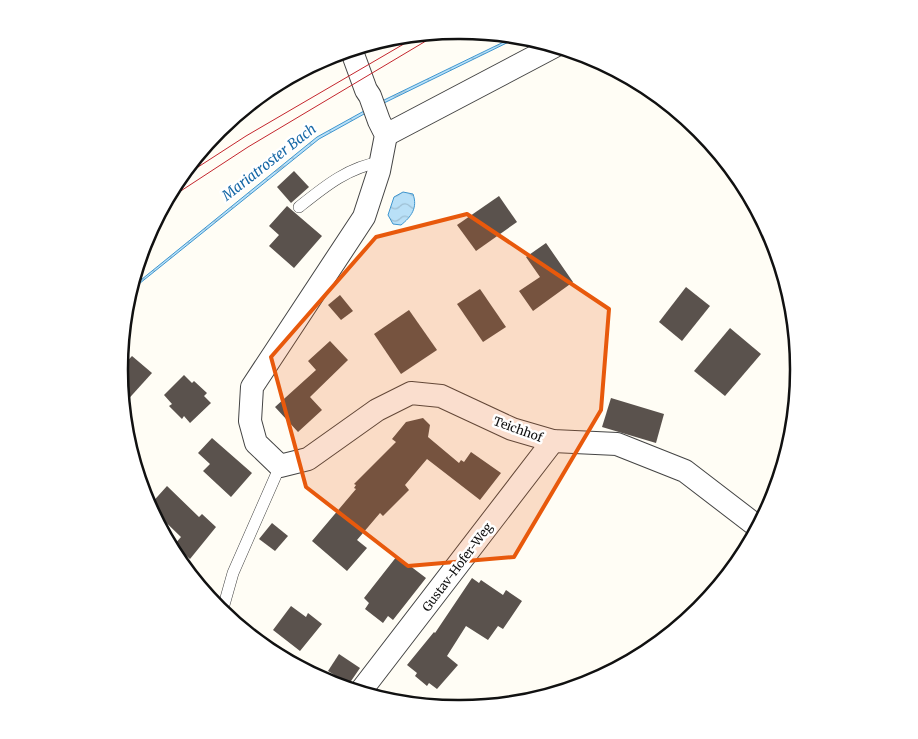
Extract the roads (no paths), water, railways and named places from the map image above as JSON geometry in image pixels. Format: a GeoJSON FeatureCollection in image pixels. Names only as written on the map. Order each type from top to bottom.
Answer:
{"type":"FeatureCollection","features":[{"type":"Feature","properties":{"kind":"street"},"geometry":{"type":"LineString","coordinates":[[383,128],[546,50]]}},
{"type":"Feature","properties":{"kind":"street"},"geometry":{"type":"LineString","coordinates":[[280,466],[256,443],[250,421],[252,387],[364,216],[381,162],[383,128],[354,56]]}},
{"type":"Feature","properties":{"kind":"street","name":"Teichhof"},"geometry":{"type":"LineString","coordinates":[[280,466],[308,459],[377,410],[411,393],[441,396],[512,429],[553,441],[617,444],[685,471],[752,523]]}},
{"type":"Feature","properties":{"kind":"street","name":"Gustav-Hofer-Weg"},"geometry":{"type":"LineString","coordinates":[[364,686],[553,441]]}},
{"type":"Feature","properties":{"kind":"lane"},"geometry":{"type":"LineString","coordinates":[[299,207],[326,185],[354,170],[381,162]]}},
{"type":"Feature","properties":{"kind":"lane"},"geometry":{"type":"LineString","coordinates":[[225,603],[233,573],[280,466]]}},
{"type":"Feature","properties":{"kind":"water","name":"Mariatroster Bach"},"geometry":{"type":"Polygon","coordinates":[[[503,42],[507,43],[384,103],[319,139],[140,283],[141,280],[317,137],[382,101],[503,42]]]}},
{"type":"Feature","properties":{"kind":"water"},"geometry":{"type":"Polygon","coordinates":[[[403,192],[413,194],[415,204],[413,212],[401,225],[393,224],[388,215],[394,197],[403,192]]]}},
{"type":"Feature","properties":{"kind":"tram line"},"geometry":{"type":"LineString","coordinates":[[181,191],[248,147],[427,40]]}},
{"type":"Feature","properties":{"kind":"tram line"},"geometry":{"type":"LineString","coordinates":[[197,167],[246,136],[405,44]]}}]}
